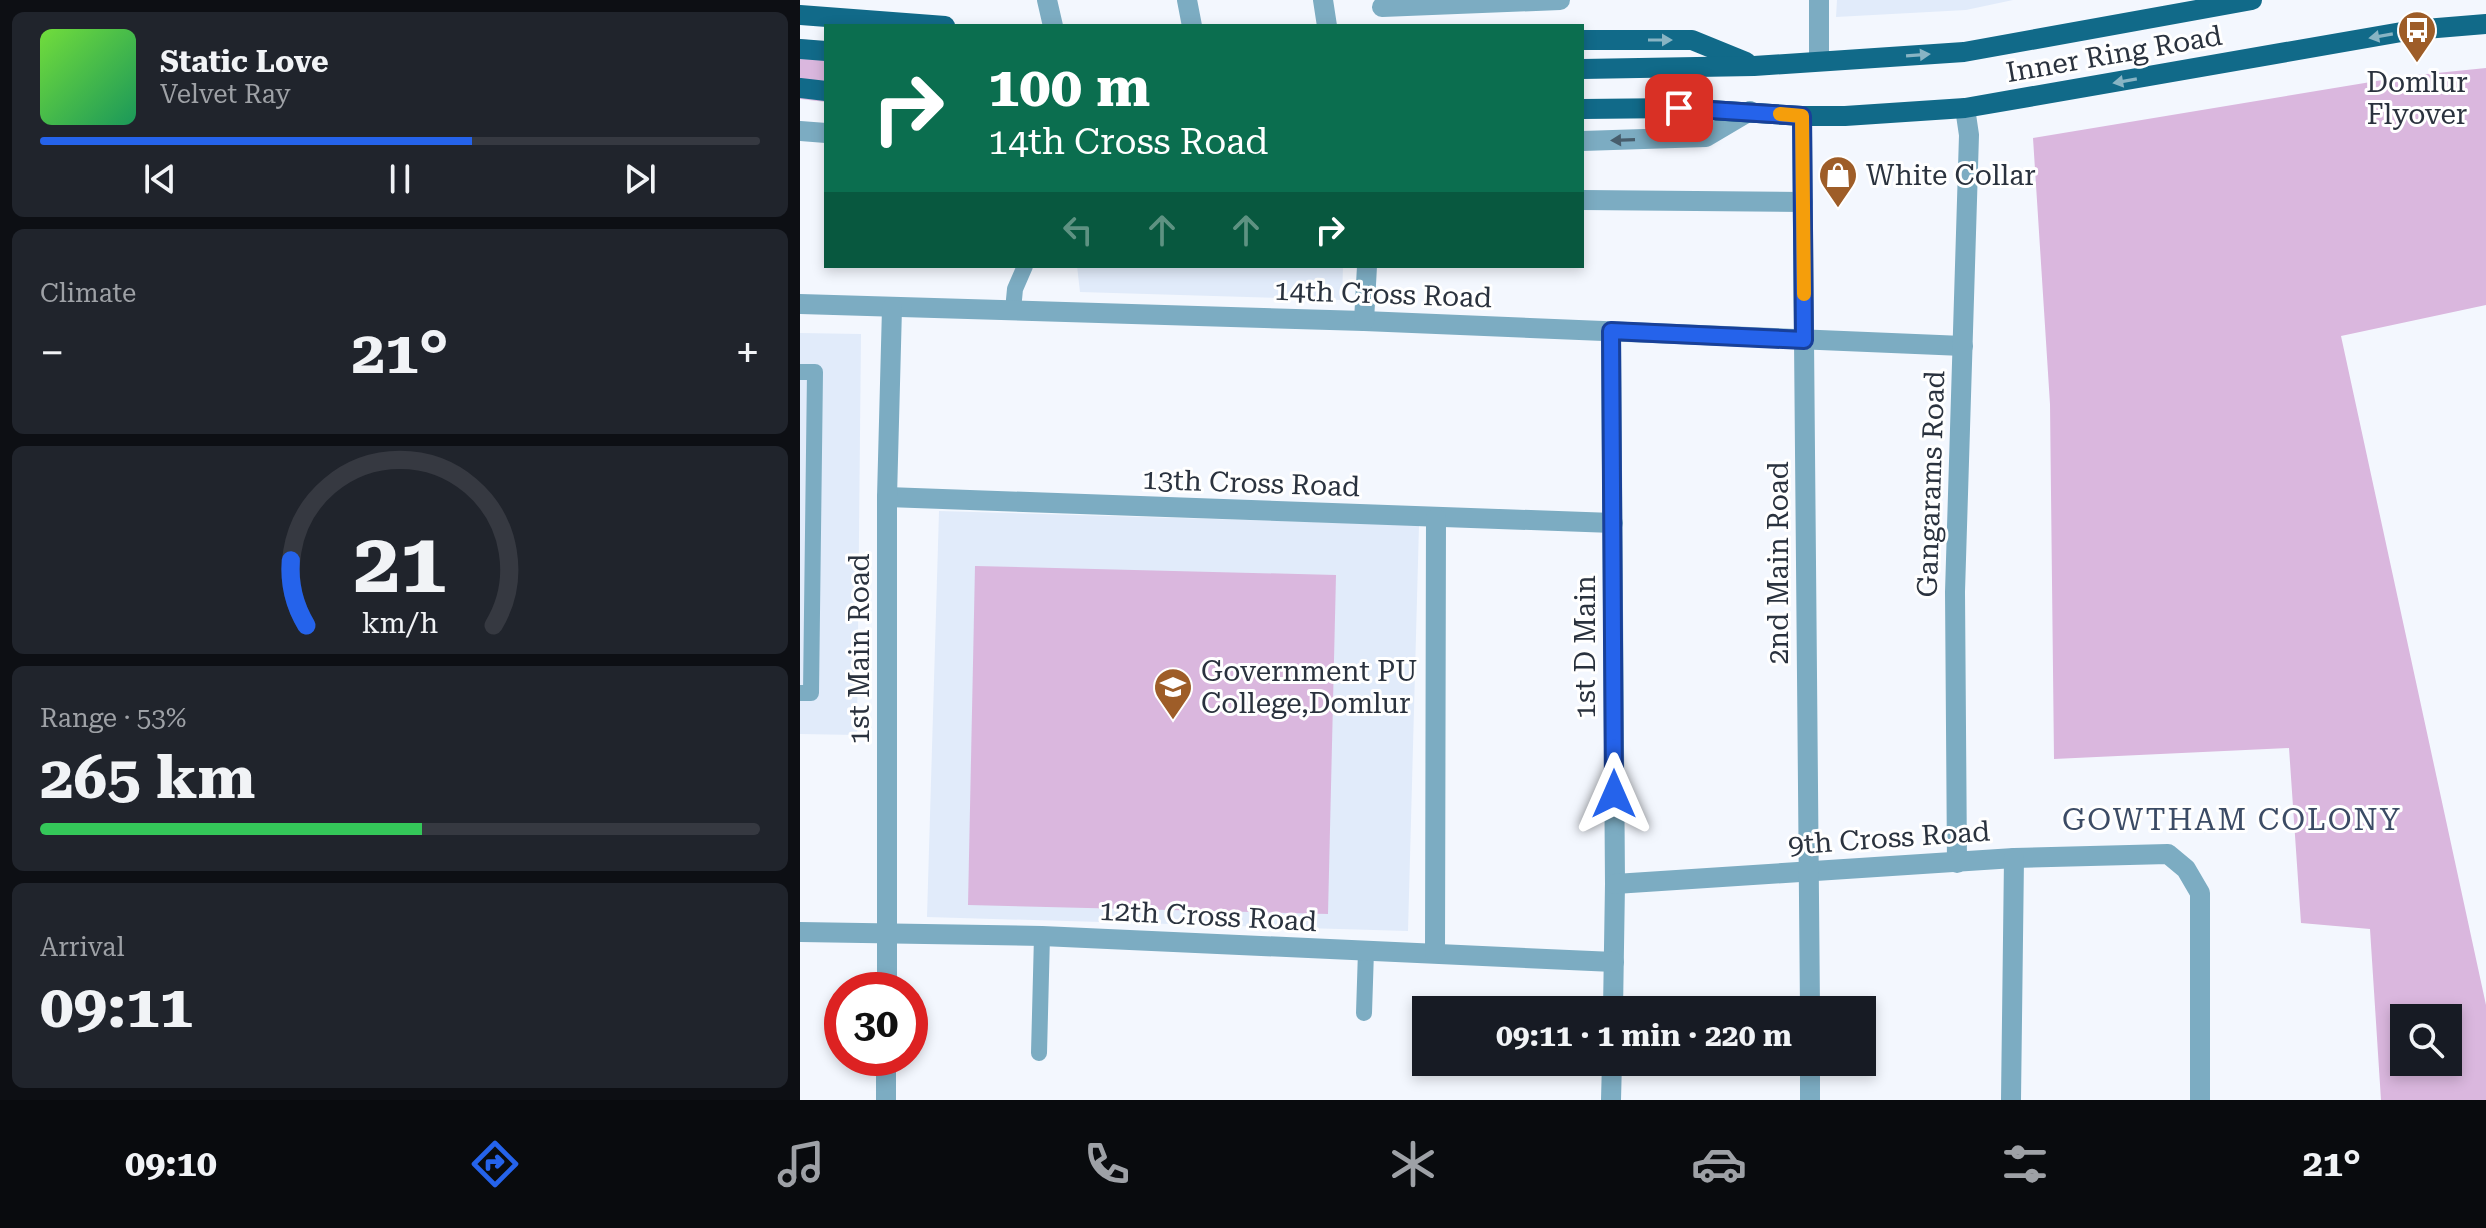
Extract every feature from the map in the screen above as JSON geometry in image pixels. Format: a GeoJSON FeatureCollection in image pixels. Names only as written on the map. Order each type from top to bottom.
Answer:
{"type":"FeatureCollection","features":[{"type":"Feature","properties":{"kind":"main road","name":"Inner Ring Road"},"geometry":{"type":"LineString","coordinates":[[1754,66],[1964,52],[2252,0]]}},
{"type":"Feature","properties":{"kind":"main road"},"geometry":{"type":"LineString","coordinates":[[800,15],[919,24]]}},
{"type":"Feature","properties":{"kind":"main road","name":"Inner Ring Road"},"geometry":{"type":"LineString","coordinates":[[1750,111],[1845,116],[1965,108],[2413,30],[2486,24]]}},
{"type":"Feature","properties":{"kind":"main road"},"geometry":{"type":"LineString","coordinates":[[1584,40],[1692,40],[1754,66]]}},
{"type":"Feature","properties":{"kind":"main road"},"geometry":{"type":"LineString","coordinates":[[800,49],[824,51]]}},
{"type":"Feature","properties":{"kind":"main road"},"geometry":{"type":"LineString","coordinates":[[1584,69],[1754,66]]}},
{"type":"Feature","properties":{"kind":"main road"},"geometry":{"type":"LineString","coordinates":[[800,88],[824,91]]}},
{"type":"Feature","properties":{"kind":"main road"},"geometry":{"type":"LineString","coordinates":[[1584,109],[1750,111]]}},
{"type":"Feature","properties":{"kind":"street"},"geometry":{"type":"LineString","coordinates":[[1047,0],[1053,24]]}},
{"type":"Feature","properties":{"kind":"street"},"geometry":{"type":"LineString","coordinates":[[1187,0],[1192,24]]}},
{"type":"Feature","properties":{"kind":"street"},"geometry":{"type":"LineString","coordinates":[[1323,0],[1327,24]]}},
{"type":"Feature","properties":{"kind":"street"},"geometry":{"type":"LineString","coordinates":[[1381,11],[1560,0]]}},
{"type":"Feature","properties":{"kind":"street"},"geometry":{"type":"LineString","coordinates":[[1819,0],[1819,61]]}},
{"type":"Feature","properties":{"kind":"street","name":"Gangarams Road"},"geometry":{"type":"LineString","coordinates":[[1957,863],[1955,592],[1969,135],[1965,108]]}},
{"type":"Feature","properties":{"kind":"street"},"geometry":{"type":"LineString","coordinates":[[1584,141],[1706,137],[1750,111]]}},
{"type":"Feature","properties":{"kind":"street","name":"2nd Main Road"},"geometry":{"type":"LineString","coordinates":[[1802,116],[1810,996]]}},
{"type":"Feature","properties":{"kind":"street"},"geometry":{"type":"LineString","coordinates":[[800,131],[824,133]]}},
{"type":"Feature","properties":{"kind":"street"},"geometry":{"type":"LineString","coordinates":[[1584,200],[1803,202]]}},
{"type":"Feature","properties":{"kind":"street"},"geometry":{"type":"LineString","coordinates":[[1364,321],[1367,268]]}},
{"type":"Feature","properties":{"kind":"street","name":"14th Cross Road"},"geometry":{"type":"LineString","coordinates":[[800,304],[1364,321],[1963,346]]}},
{"type":"Feature","properties":{"kind":"street","name":"1st Main Road"},"geometry":{"type":"LineString","coordinates":[[887,972],[887,497],[892,308]]}},
{"type":"Feature","properties":{"kind":"street","name":"1st D Main"},"geometry":{"type":"LineString","coordinates":[[1611,331],[1613,996]]}},
{"type":"Feature","properties":{"kind":"street","name":"13th Cross Road"},"geometry":{"type":"LineString","coordinates":[[887,497],[1613,523]]}},
{"type":"Feature","properties":{"kind":"street"},"geometry":{"type":"LineString","coordinates":[[1435,953],[1436,518]]}},
{"type":"Feature","properties":{"kind":"street","name":"9th Cross Road"},"geometry":{"type":"LineString","coordinates":[[1615,884],[2014,858],[2168,854],[2186,869],[2200,893],[2200,1100]]}},
{"type":"Feature","properties":{"kind":"street"},"geometry":{"type":"LineString","coordinates":[[2011,1100],[2014,858]]}},
{"type":"Feature","properties":{"kind":"street","name":"12th Cross Road"},"geometry":{"type":"LineString","coordinates":[[800,932],[1042,936],[1614,962]]}},
{"type":"Feature","properties":{"kind":"street"},"geometry":{"type":"LineString","coordinates":[[886,1076],[886,1100]]}},
{"type":"Feature","properties":{"kind":"street"},"geometry":{"type":"LineString","coordinates":[[1611,1100],[1612,1076]]}},
{"type":"Feature","properties":{"kind":"street"},"geometry":{"type":"LineString","coordinates":[[1810,1076],[1810,1100]]}},
{"type":"Feature","properties":{"kind":"lane"},"geometry":{"type":"LineString","coordinates":[[1013,310],[1015,289],[1024,268]]}},
{"type":"Feature","properties":{"kind":"lane"},"geometry":{"type":"LineString","coordinates":[[800,372],[815,372],[811,693],[800,693]]}},
{"type":"Feature","properties":{"kind":"lane"},"geometry":{"type":"LineString","coordinates":[[1039,1053],[1042,936]]}},
{"type":"Feature","properties":{"kind":"lane"},"geometry":{"type":"LineString","coordinates":[[1364,1013],[1366,951]]}},
{"type":"Feature","properties":{"kind":"shaded area"},"geometry":{"type":"Polygon","coordinates":[[[1837,0],[2013,0],[1966,10],[1836,17],[1837,0]]]}},
{"type":"Feature","properties":{"kind":"shaded area"},"geometry":{"type":"Polygon","coordinates":[[[800,39],[824,42],[824,102],[800,99],[800,39]]]}},
{"type":"Feature","properties":{"kind":"shaded area"},"geometry":{"type":"Polygon","coordinates":[[[2486,68],[2486,305],[2341,336],[2486,1005],[2486,1100],[2381,1100],[2370,929],[2301,923],[2289,748],[2054,759],[2050,404],[2033,138],[2407,76],[2486,68]]]}},
{"type":"Feature","properties":{"kind":"shaded area"},"geometry":{"type":"Polygon","coordinates":[[[1077,268],[1343,268],[1342,300],[1080,292],[1077,268]]]}},
{"type":"Feature","properties":{"kind":"shaded area"},"geometry":{"type":"Polygon","coordinates":[[[800,333],[861,334],[857,735],[800,734],[800,333]]]}},
{"type":"Feature","properties":{"kind":"shaded area","name":"Government PU College,Domlur"},"geometry":{"type":"Polygon","coordinates":[[[939,511],[1419,525],[1408,931],[927,917],[939,511]]]}},
{"type":"Feature","properties":{"kind":"shaded area","name":"Government PU College,Domlur"},"geometry":{"type":"Polygon","coordinates":[[[975,566],[1336,575],[1328,914],[968,905],[975,566]]]}},
{"type":"Feature","properties":{"kind":"slow traffic"},"geometry":{"type":"LineString","coordinates":[[1780,114],[1802,116],[1804,294]]}},
{"type":"Feature","properties":{"kind":"place","name":"Domlur Flyover"},"geometry":{"type":"Point","coordinates":[2417,64]}},
{"type":"Feature","properties":{"kind":"place","name":"White Collar"},"geometry":{"type":"Point","coordinates":[1838,209]}},
{"type":"Feature","properties":{"kind":"place","name":"Government PU College,Domlur"},"geometry":{"type":"Point","coordinates":[1173,721]}},
{"type":"Feature","properties":{"kind":"district","name":"GOWTHAM COLONY"},"geometry":{"type":"Point","coordinates":[2232,819]}},
{"type":"Feature","properties":{"kind":"route"},"geometry":{"type":"LineString","coordinates":[[1614,794],[1611,331],[1804,340],[1802,116],[1679,108]]}}]}
